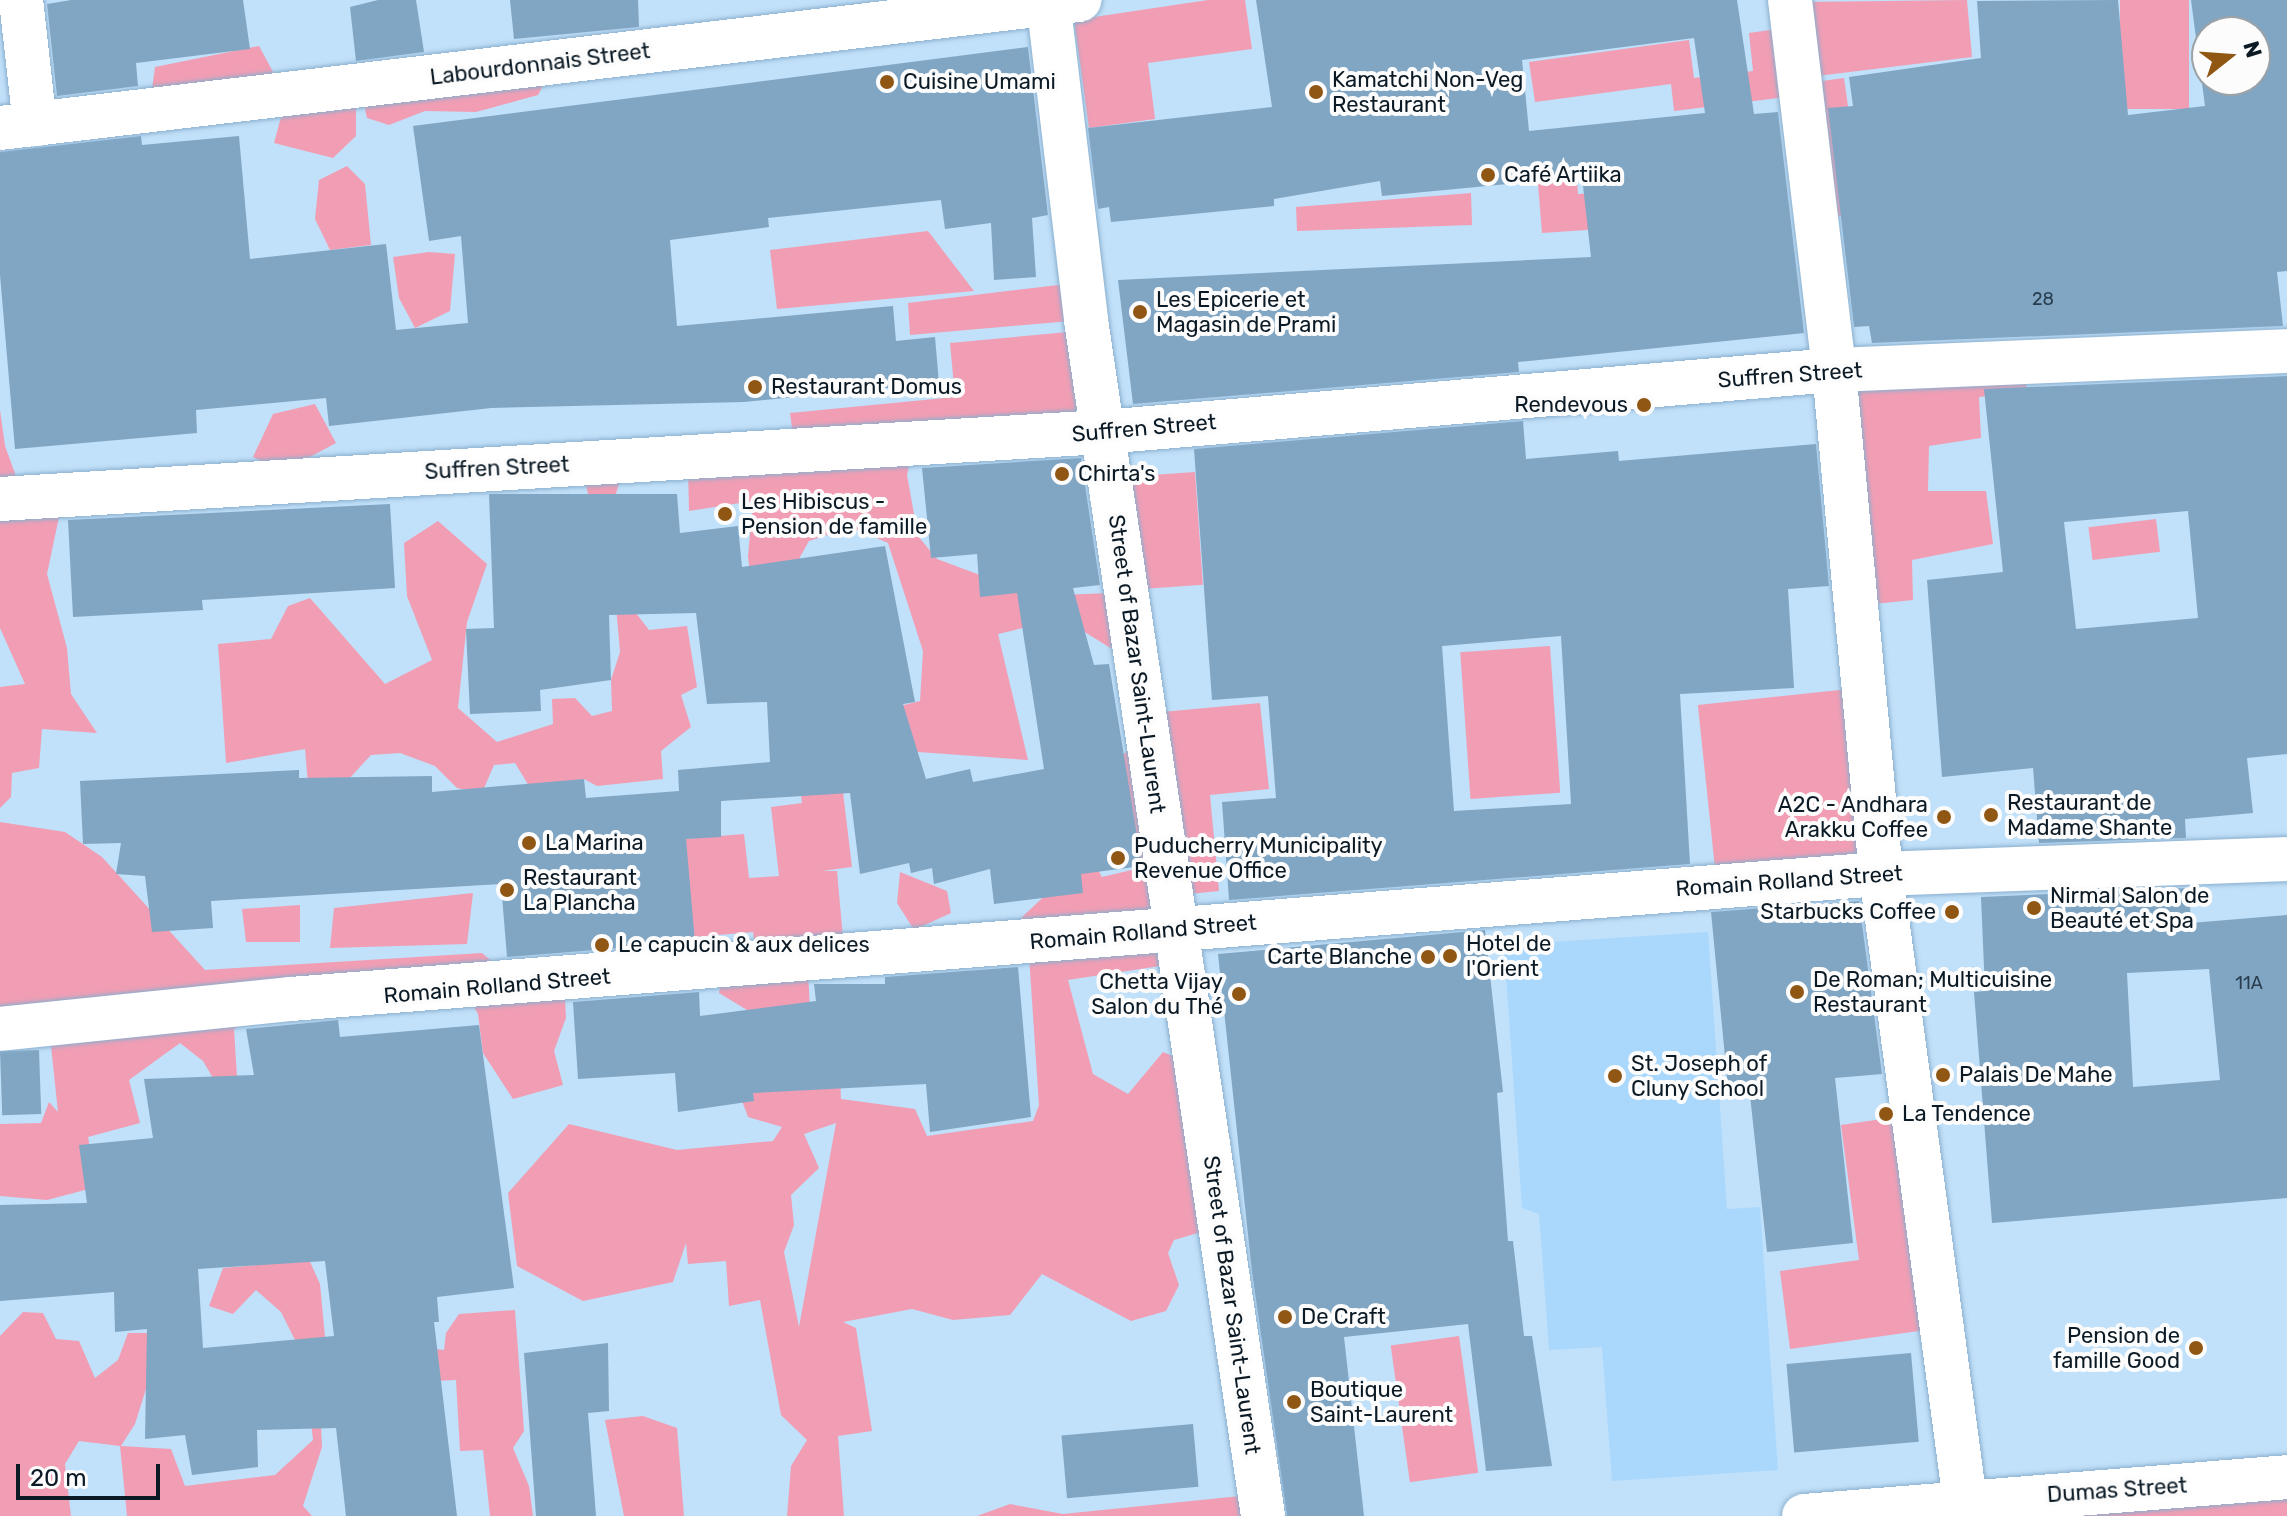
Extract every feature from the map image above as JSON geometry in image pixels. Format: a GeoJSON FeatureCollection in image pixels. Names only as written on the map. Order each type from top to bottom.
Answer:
{"type":"FeatureCollection","features":[{"type":"Feature","properties":{"kind":"street"},"geometry":{"type":"LineString","coordinates":[[18,126],[21,0]]}},
{"type":"Feature","properties":{"kind":"street"},"geometry":{"type":"LineString","coordinates":[[1790,0],[1834,370],[1881,874],[1966,1509]]}},
{"type":"Feature","properties":{"kind":"street","name":"Labourdonnais Street"},"geometry":{"type":"LineString","coordinates":[[18,126],[1059,1]]}},
{"type":"Feature","properties":{"kind":"street","name":"Street of Bazar Saint-Laurent"},"geometry":{"type":"LineString","coordinates":[[1059,1],[1103,432],[1263,1516]]}},
{"type":"Feature","properties":{"kind":"street","name":"Suffren Street"},"geometry":{"type":"LineString","coordinates":[[0,499],[1103,432],[1834,370],[2287,351]]}},
{"type":"Feature","properties":{"kind":"street","name":"Romain Rolland Street"},"geometry":{"type":"LineString","coordinates":[[0,1029],[291,999],[1881,874],[2287,859]]}},
{"type":"Feature","properties":{"kind":"street","name":"Dumas Street"},"geometry":{"type":"LineString","coordinates":[[1804,1516],[1966,1509],[2287,1477]]}},
{"type":"Feature","properties":{"kind":"shaded area"},"geometry":{"type":"Polygon","coordinates":[[[1208,0],[1245,0],[1252,49],[1148,63],[1155,119],[1089,128],[1074,20],[1208,0]]]}},
{"type":"Feature","properties":{"kind":"shaded area"},"geometry":{"type":"Polygon","coordinates":[[[1967,0],[1972,57],[1809,77],[1802,2],[1967,0]]]}},
{"type":"Feature","properties":{"kind":"shaded area"},"geometry":{"type":"Polygon","coordinates":[[[2120,0],[2189,0],[2189,109],[2120,109],[2120,0]]]}},
{"type":"Feature","properties":{"kind":"shaded area"},"geometry":{"type":"Polygon","coordinates":[[[1777,29],[1786,97],[1674,111],[1671,84],[1535,102],[1529,62],[1689,40],[1694,78],[1753,71],[1749,33],[1777,29]]]}},
{"type":"Feature","properties":{"kind":"shaded area"},"geometry":{"type":"Polygon","coordinates":[[[259,46],[279,83],[150,104],[155,67],[259,46]]]}},
{"type":"Feature","properties":{"kind":"shaded area"},"geometry":{"type":"Polygon","coordinates":[[[552,69],[538,95],[476,112],[425,111],[389,125],[367,118],[361,92],[552,69]]]}},
{"type":"Feature","properties":{"kind":"shaded area"},"geometry":{"type":"Polygon","coordinates":[[[1844,78],[1863,213],[1830,217],[1811,83],[1844,78]]]}},
{"type":"Feature","properties":{"kind":"shaded area"},"geometry":{"type":"Polygon","coordinates":[[[356,96],[356,136],[333,158],[274,143],[284,106],[356,96]]]}},
{"type":"Feature","properties":{"kind":"shaded area"},"geometry":{"type":"Polygon","coordinates":[[[1575,157],[1578,194],[1598,193],[1601,229],[1542,233],[1536,160],[1575,157]]]}},
{"type":"Feature","properties":{"kind":"shaded area"},"geometry":{"type":"Polygon","coordinates":[[[347,166],[365,184],[371,245],[330,250],[315,219],[319,180],[347,166]]]}},
{"type":"Feature","properties":{"kind":"shaded area"},"geometry":{"type":"Polygon","coordinates":[[[1471,193],[1472,225],[1297,231],[1296,207],[1471,193]]]}},
{"type":"Feature","properties":{"kind":"shaded area"},"geometry":{"type":"Polygon","coordinates":[[[928,231],[974,291],[777,309],[770,250],[928,231]]]}},
{"type":"Feature","properties":{"kind":"shaded area"},"geometry":{"type":"Polygon","coordinates":[[[429,252],[455,254],[450,311],[415,328],[399,298],[393,257],[429,252]]]}},
{"type":"Feature","properties":{"kind":"shaded area"},"geometry":{"type":"Polygon","coordinates":[[[1067,284],[1070,321],[910,335],[908,303],[1067,284]]]}},
{"type":"Feature","properties":{"kind":"shaded area"},"geometry":{"type":"Polygon","coordinates":[[[1068,332],[1077,414],[794,443],[790,413],[955,397],[950,343],[1068,332]]]}},
{"type":"Feature","properties":{"kind":"shaded area"},"geometry":{"type":"Polygon","coordinates":[[[2025,378],[2027,391],[1979,397],[1981,438],[1929,446],[1928,491],[1986,491],[1993,544],[1912,560],[1913,600],[1874,604],[1850,384],[2025,378]]]}},
{"type":"Feature","properties":{"kind":"shaded area"},"geometry":{"type":"Polygon","coordinates":[[[315,404],[336,443],[282,472],[253,457],[273,414],[315,404]]]}},
{"type":"Feature","properties":{"kind":"shaded area"},"geometry":{"type":"Polygon","coordinates":[[[0,410],[5,446],[24,498],[59,517],[47,574],[67,648],[71,694],[97,733],[42,729],[39,768],[12,773],[11,797],[0,808],[0,687],[25,684],[0,628],[0,410]]]}},
{"type":"Feature","properties":{"kind":"shaded area"},"geometry":{"type":"Polygon","coordinates":[[[911,458],[907,475],[918,536],[937,559],[1036,596],[1110,593],[1112,649],[1080,629],[1035,625],[998,634],[1028,760],[877,749],[868,714],[920,701],[923,651],[888,543],[851,527],[809,541],[800,557],[809,643],[758,648],[748,556],[753,501],[689,511],[688,469],[911,458]]]}},
{"type":"Feature","properties":{"kind":"shaded area"},"geometry":{"type":"Polygon","coordinates":[[[626,460],[612,507],[629,604],[649,630],[687,626],[697,687],[681,695],[691,727],[661,751],[663,779],[597,786],[584,779],[529,786],[515,763],[494,765],[482,793],[457,788],[435,766],[400,753],[371,755],[311,820],[305,749],[226,763],[218,644],[271,639],[288,606],[310,598],[385,684],[432,660],[407,596],[404,543],[438,521],[487,564],[467,622],[458,708],[497,742],[553,724],[552,699],[575,698],[592,716],[612,711],[611,680],[620,652],[615,595],[586,486],[565,482],[626,460]]]}},
{"type":"Feature","properties":{"kind":"shaded area"},"geometry":{"type":"Polygon","coordinates":[[[1195,472],[1203,585],[1132,590],[1124,477],[1195,472]]]}},
{"type":"Feature","properties":{"kind":"shaded area"},"geometry":{"type":"Polygon","coordinates":[[[2156,519],[2160,552],[2093,560],[2089,527],[2156,519]]]}},
{"type":"Feature","properties":{"kind":"shaded area"},"geometry":{"type":"Polygon","coordinates":[[[1550,646],[1560,793],[1470,799],[1460,652],[1550,646]]]}},
{"type":"Feature","properties":{"kind":"shaded area"},"geometry":{"type":"Polygon","coordinates":[[[1849,689],[1866,853],[1715,869],[1698,705],[1849,689]]]}},
{"type":"Feature","properties":{"kind":"shaded area"},"geometry":{"type":"Polygon","coordinates":[[[1260,703],[1269,789],[1210,795],[1219,891],[1180,895],[1162,712],[1260,703]]]}},
{"type":"Feature","properties":{"kind":"shaded area"},"geometry":{"type":"Polygon","coordinates":[[[833,709],[852,867],[822,871],[837,871],[843,938],[755,946],[753,932],[694,937],[684,839],[744,834],[749,878],[779,876],[771,807],[802,803],[793,729],[833,709]]]}},
{"type":"Feature","properties":{"kind":"shaded area"},"geometry":{"type":"Polygon","coordinates":[[[1138,746],[1168,916],[1020,919],[1089,854],[1102,877],[1140,868],[1128,799],[1100,767],[1138,746]]]}},
{"type":"Feature","properties":{"kind":"shaded area"},"geometry":{"type":"Polygon","coordinates":[[[0,822],[65,832],[102,857],[205,970],[482,953],[503,971],[564,980],[566,1018],[554,1051],[563,1085],[513,1099],[483,1053],[478,1014],[463,989],[291,999],[234,1029],[237,1077],[217,1085],[203,1061],[180,1043],[129,1080],[140,1123],[88,1137],[93,1166],[85,1190],[47,1200],[0,1196],[0,1124],[41,1123],[49,1102],[58,1112],[49,1027],[0,1029],[0,822]]]}},
{"type":"Feature","properties":{"kind":"shaded area"},"geometry":{"type":"Polygon","coordinates":[[[900,872],[947,891],[951,913],[914,930],[897,903],[900,872]]]}},
{"type":"Feature","properties":{"kind":"shaded area"},"geometry":{"type":"Polygon","coordinates":[[[473,893],[467,944],[330,948],[334,908],[473,893]]]}},
{"type":"Feature","properties":{"kind":"shaded area"},"geometry":{"type":"Polygon","coordinates":[[[300,905],[300,942],[246,942],[242,909],[300,905]]]}},
{"type":"Feature","properties":{"kind":"shaded area","name":"St. Joseph of Cluny School"},"geometry":{"type":"Polygon","coordinates":[[[1708,932],[1727,1209],[1760,1207],[1778,1470],[1612,1481],[1602,1347],[1549,1350],[1539,1214],[1522,1208],[1504,945],[1708,932]]]}},
{"type":"Feature","properties":{"kind":"shaded area"},"geometry":{"type":"Polygon","coordinates":[[[1169,944],[1160,966],[1068,980],[1093,1074],[1128,1094],[1163,1052],[1189,1063],[1218,1227],[1174,1240],[1168,1253],[1179,1285],[1166,1311],[1131,1321],[1042,1274],[1010,1315],[953,1320],[912,1309],[843,1322],[856,1328],[872,1431],[838,1436],[844,1516],[787,1516],[791,1466],[807,1440],[781,1415],[760,1300],[729,1306],[726,1261],[688,1264],[686,1243],[673,1282],[583,1301],[517,1266],[508,1193],[569,1124],[677,1150],[773,1141],[782,1127],[748,1117],[741,1098],[839,1055],[841,1099],[915,1109],[927,1136],[1033,1121],[1039,1105],[1029,956],[1169,944]],[[836,1123],[804,1134],[819,1168],[791,1195],[794,1225],[784,1252],[799,1327],[836,1123]]]}},
{"type":"Feature","properties":{"kind":"shaded area"},"geometry":{"type":"Polygon","coordinates":[[[808,970],[810,1011],[747,1010],[719,993],[722,974],[808,970]]]}},
{"type":"Feature","properties":{"kind":"shaded area"},"geometry":{"type":"Polygon","coordinates":[[[1896,1117],[1926,1330],[1790,1349],[1780,1271],[1859,1260],[1841,1125],[1896,1117]]]}},
{"type":"Feature","properties":{"kind":"shaded area"},"geometry":{"type":"Polygon","coordinates":[[[302,1244],[320,1284],[325,1337],[444,1350],[446,1333],[459,1314],[515,1310],[524,1431],[513,1448],[529,1486],[533,1516],[490,1516],[483,1450],[460,1451],[456,1380],[319,1386],[322,1447],[303,1506],[312,1516],[127,1516],[120,1446],[79,1441],[65,1464],[71,1516],[0,1516],[0,1336],[23,1312],[43,1313],[56,1339],[79,1341],[95,1378],[118,1360],[128,1333],[149,1333],[156,1357],[135,1424],[121,1446],[171,1449],[185,1486],[275,1475],[313,1440],[304,1358],[281,1312],[256,1290],[233,1314],[209,1306],[223,1268],[258,1265],[302,1244]]]}},
{"type":"Feature","properties":{"kind":"shaded area"},"geometry":{"type":"Polygon","coordinates":[[[1459,1336],[1478,1473],[1410,1482],[1391,1346],[1459,1336]]]}},
{"type":"Feature","properties":{"kind":"shaded area"},"geometry":{"type":"Polygon","coordinates":[[[643,1416],[677,1428],[684,1516],[624,1516],[605,1420],[643,1416]]]}},
{"type":"Feature","properties":{"kind":"shaded area"},"geometry":{"type":"Polygon","coordinates":[[[2287,1491],[2287,1516],[1914,1516],[2287,1491]]]}},
{"type":"Feature","properties":{"kind":"shaded area"},"geometry":{"type":"Polygon","coordinates":[[[1260,1494],[1263,1516],[977,1516],[1010,1504],[1063,1514],[1260,1494]]]}},
{"type":"Feature","properties":{"kind":"building"},"geometry":{"type":"Polygon","coordinates":[[[71,0],[243,0],[250,49],[136,63],[138,86],[57,96],[47,4],[71,0]]]}},
{"type":"Feature","properties":{"kind":"building"},"geometry":{"type":"Polygon","coordinates":[[[378,0],[416,0],[424,52],[356,61],[350,7],[378,0]]]}},
{"type":"Feature","properties":{"kind":"building"},"geometry":{"type":"Polygon","coordinates":[[[510,0],[638,0],[639,27],[514,39],[510,0]]]}},
{"type":"Feature","properties":{"kind":"building"},"geometry":{"type":"Polygon","coordinates":[[[1256,0],[1737,0],[1754,114],[1778,112],[1804,333],[1518,362],[1519,372],[1133,404],[1118,280],[1591,257],[1582,177],[1382,196],[1380,181],[1274,199],[1274,206],[1111,222],[1109,207],[1098,209],[1088,128],[1272,107],[1256,0]],[[1694,38],[1522,60],[1529,131],[1705,113],[1694,38]]]}},
{"type":"Feature","properties":{"kind":"building"},"geometry":{"type":"Polygon","coordinates":[[[2118,0],[2128,115],[2205,106],[2204,96],[2271,96],[2271,16],[2193,16],[2191,0],[2287,0],[2287,271],[2277,272],[2283,326],[1872,343],[1869,326],[1854,327],[1828,108],[1853,106],[1849,77],[1981,58],[1977,1],[2118,0]]]}},
{"type":"Feature","properties":{"kind":"building"},"geometry":{"type":"Polygon","coordinates":[[[1028,47],[1048,215],[1032,218],[1036,277],[994,280],[991,223],[945,229],[941,200],[768,218],[769,227],[670,240],[677,326],[893,306],[896,341],[935,337],[939,383],[744,402],[491,408],[329,426],[326,398],[196,410],[197,433],[15,449],[0,275],[0,152],[141,136],[142,145],[239,136],[250,259],[386,244],[396,330],[468,323],[461,236],[429,241],[413,126],[1028,47]]]}},
{"type":"Feature","properties":{"kind":"building"},"geometry":{"type":"Polygon","coordinates":[[[2287,376],[2287,754],[2247,758],[2253,813],[2185,819],[2186,838],[2039,843],[2033,768],[1942,777],[1927,580],[2003,572],[1984,389],[2287,376]],[[2188,511],[2064,522],[2076,629],[2198,618],[2188,511]]]}},
{"type":"Feature","properties":{"kind":"building"},"geometry":{"type":"Polygon","coordinates":[[[1523,421],[1526,459],[1618,451],[1619,461],[1816,444],[1829,586],[1788,589],[1794,688],[1680,694],[1690,864],[1229,900],[1222,802],[1276,798],[1268,696],[1212,700],[1194,449],[1523,421]],[[1561,636],[1442,646],[1454,811],[1571,804],[1561,636]]]}},
{"type":"Feature","properties":{"kind":"building"},"geometry":{"type":"Polygon","coordinates":[[[1081,458],[1100,585],[1073,588],[1094,665],[1109,664],[1142,866],[1081,874],[1083,893],[994,904],[990,869],[934,884],[932,868],[911,873],[909,863],[860,874],[850,793],[721,801],[721,837],[686,839],[695,942],[507,957],[501,884],[211,901],[213,928],[152,932],[145,876],[116,874],[121,843],[83,844],[80,781],[299,770],[299,778],[432,776],[432,792],[584,779],[586,798],[679,791],[678,770],[770,762],[767,702],[707,704],[696,613],[609,615],[611,680],[540,690],[541,711],[470,714],[466,629],[494,628],[489,494],[677,494],[680,533],[738,526],[742,567],[885,546],[915,702],[903,704],[926,779],[970,769],[973,782],[1044,769],[1017,593],[980,597],[977,554],[931,558],[922,468],[1081,458]]]}},
{"type":"Feature","properties":{"kind":"building"},"geometry":{"type":"Polygon","coordinates":[[[390,504],[395,588],[202,600],[203,610],[73,617],[68,520],[390,504]]]}},
{"type":"Feature","properties":{"kind":"building"},"geometry":{"type":"Polygon","coordinates":[[[2189,888],[2191,923],[2287,915],[2287,1198],[1992,1223],[1974,992],[1985,991],[1981,897],[2189,888]],[[2209,969],[2127,973],[2133,1087],[2220,1080],[2209,969]]]}},
{"type":"Feature","properties":{"kind":"building","name":"De Roman; Multicuisine Restaurant"},"geometry":{"type":"Polygon","coordinates":[[[1859,901],[1882,1074],[1835,1078],[1853,1243],[1767,1252],[1749,1086],[1728,1088],[1711,912],[1859,901]]]}},
{"type":"Feature","properties":{"kind":"building"},"geometry":{"type":"Polygon","coordinates":[[[1485,930],[1503,1092],[1497,1093],[1508,1241],[1513,1241],[1524,1336],[1532,1336],[1552,1466],[1486,1471],[1468,1324],[1344,1337],[1364,1516],[1287,1516],[1252,1272],[1218,954],[1485,930]]]}},
{"type":"Feature","properties":{"kind":"building"},"geometry":{"type":"Polygon","coordinates":[[[1018,967],[1031,1117],[930,1132],[926,1084],[753,1093],[754,1101],[678,1112],[675,1073],[578,1079],[573,1002],[699,992],[700,1016],[816,1001],[814,984],[885,984],[885,977],[1018,967]]]}},
{"type":"Feature","properties":{"kind":"building"},"geometry":{"type":"Polygon","coordinates":[[[338,1020],[340,1037],[479,1025],[514,1288],[437,1297],[439,1322],[434,1322],[457,1516],[346,1516],[336,1428],[257,1430],[258,1467],[192,1475],[185,1435],[145,1439],[147,1329],[115,1332],[114,1292],[0,1301],[0,1205],[87,1203],[79,1145],[153,1138],[144,1079],[254,1075],[246,1029],[338,1020]],[[325,1261],[198,1269],[203,1348],[334,1336],[325,1261]]]}},
{"type":"Feature","properties":{"kind":"building"},"geometry":{"type":"Polygon","coordinates":[[[39,1050],[41,1114],[2,1115],[0,1051],[39,1050]]]}},
{"type":"Feature","properties":{"kind":"building"},"geometry":{"type":"Polygon","coordinates":[[[608,1343],[609,1411],[588,1413],[596,1516],[536,1516],[524,1353],[608,1343]]]}},
{"type":"Feature","properties":{"kind":"building"},"geometry":{"type":"Polygon","coordinates":[[[1911,1353],[1919,1442],[1794,1453],[1786,1364],[1911,1353]]]}},
{"type":"Feature","properties":{"kind":"building"},"geometry":{"type":"Polygon","coordinates":[[[1193,1424],[1198,1487],[1067,1498],[1062,1436],[1193,1424]]]}},
{"type":"Feature","properties":{"kind":"place","name":"Cuisine Umami"},"geometry":{"type":"Point","coordinates":[887,82]}},
{"type":"Feature","properties":{"kind":"place","name":"Kamatchi Non-Veg Restaurant"},"geometry":{"type":"Point","coordinates":[1316,92]}},
{"type":"Feature","properties":{"kind":"place","name":"Café Artiika"},"geometry":{"type":"Point","coordinates":[1488,175]}},
{"type":"Feature","properties":{"kind":"place","name":"Les Epicerie et Magasin de Prami"},"geometry":{"type":"Point","coordinates":[1140,312]}},
{"type":"Feature","properties":{"kind":"place","name":"Restaurant Domus"},"geometry":{"type":"Point","coordinates":[755,387]}},
{"type":"Feature","properties":{"kind":"place","name":"Rendevous"},"geometry":{"type":"Point","coordinates":[1644,405]}},
{"type":"Feature","properties":{"kind":"place","name":"Chirta's"},"geometry":{"type":"Point","coordinates":[1062,474]}},
{"type":"Feature","properties":{"kind":"place","name":"Les Hibiscus - Pension de famille"},"geometry":{"type":"Point","coordinates":[725,514]}},
{"type":"Feature","properties":{"kind":"place","name":"Restaurant de Madame Shante"},"geometry":{"type":"Point","coordinates":[1991,815]}},
{"type":"Feature","properties":{"kind":"place","name":"A2C - Andhara Arakku Coffee"},"geometry":{"type":"Point","coordinates":[1944,817]}},
{"type":"Feature","properties":{"kind":"place","name":"La Marina"},"geometry":{"type":"Point","coordinates":[529,843]}},
{"type":"Feature","properties":{"kind":"place","name":"Puducherry Municipality Revenue Office"},"geometry":{"type":"Point","coordinates":[1118,858]}},
{"type":"Feature","properties":{"kind":"place","name":"Restaurant La Plancha"},"geometry":{"type":"Point","coordinates":[507,890]}},
{"type":"Feature","properties":{"kind":"place","name":"Nirmal Salon de Beauté et Spa"},"geometry":{"type":"Point","coordinates":[2034,908]}},
{"type":"Feature","properties":{"kind":"place","name":"Starbucks Coffee"},"geometry":{"type":"Point","coordinates":[1952,912]}},
{"type":"Feature","properties":{"kind":"place","name":"Le capucin & aux delices"},"geometry":{"type":"Point","coordinates":[602,945]}},
{"type":"Feature","properties":{"kind":"place","name":"Hotel de l'Orient"},"geometry":{"type":"Point","coordinates":[1450,956]}},
{"type":"Feature","properties":{"kind":"place","name":"Carte Blanche"},"geometry":{"type":"Point","coordinates":[1428,957]}},
{"type":"Feature","properties":{"kind":"place","name":"De Roman; Multicuisine Restaurant"},"geometry":{"type":"Point","coordinates":[1797,992]}},
{"type":"Feature","properties":{"kind":"place","name":"Chetta Vijay Salon du Thé"},"geometry":{"type":"Point","coordinates":[1239,994]}},
{"type":"Feature","properties":{"kind":"place","name":"Palais De Mahe"},"geometry":{"type":"Point","coordinates":[1943,1075]}},
{"type":"Feature","properties":{"kind":"place","name":"St. Joseph of Cluny School"},"geometry":{"type":"Point","coordinates":[1615,1076]}},
{"type":"Feature","properties":{"kind":"place","name":"La Tendence"},"geometry":{"type":"Point","coordinates":[1886,1114]}},
{"type":"Feature","properties":{"kind":"place","name":"De Craft"},"geometry":{"type":"Point","coordinates":[1285,1317]}},
{"type":"Feature","properties":{"kind":"place","name":"Pension de famille Good"},"geometry":{"type":"Point","coordinates":[2196,1348]}},
{"type":"Feature","properties":{"kind":"place","name":"Boutique Saint-Laurent"},"geometry":{"type":"Point","coordinates":[1294,1402]}}]}
